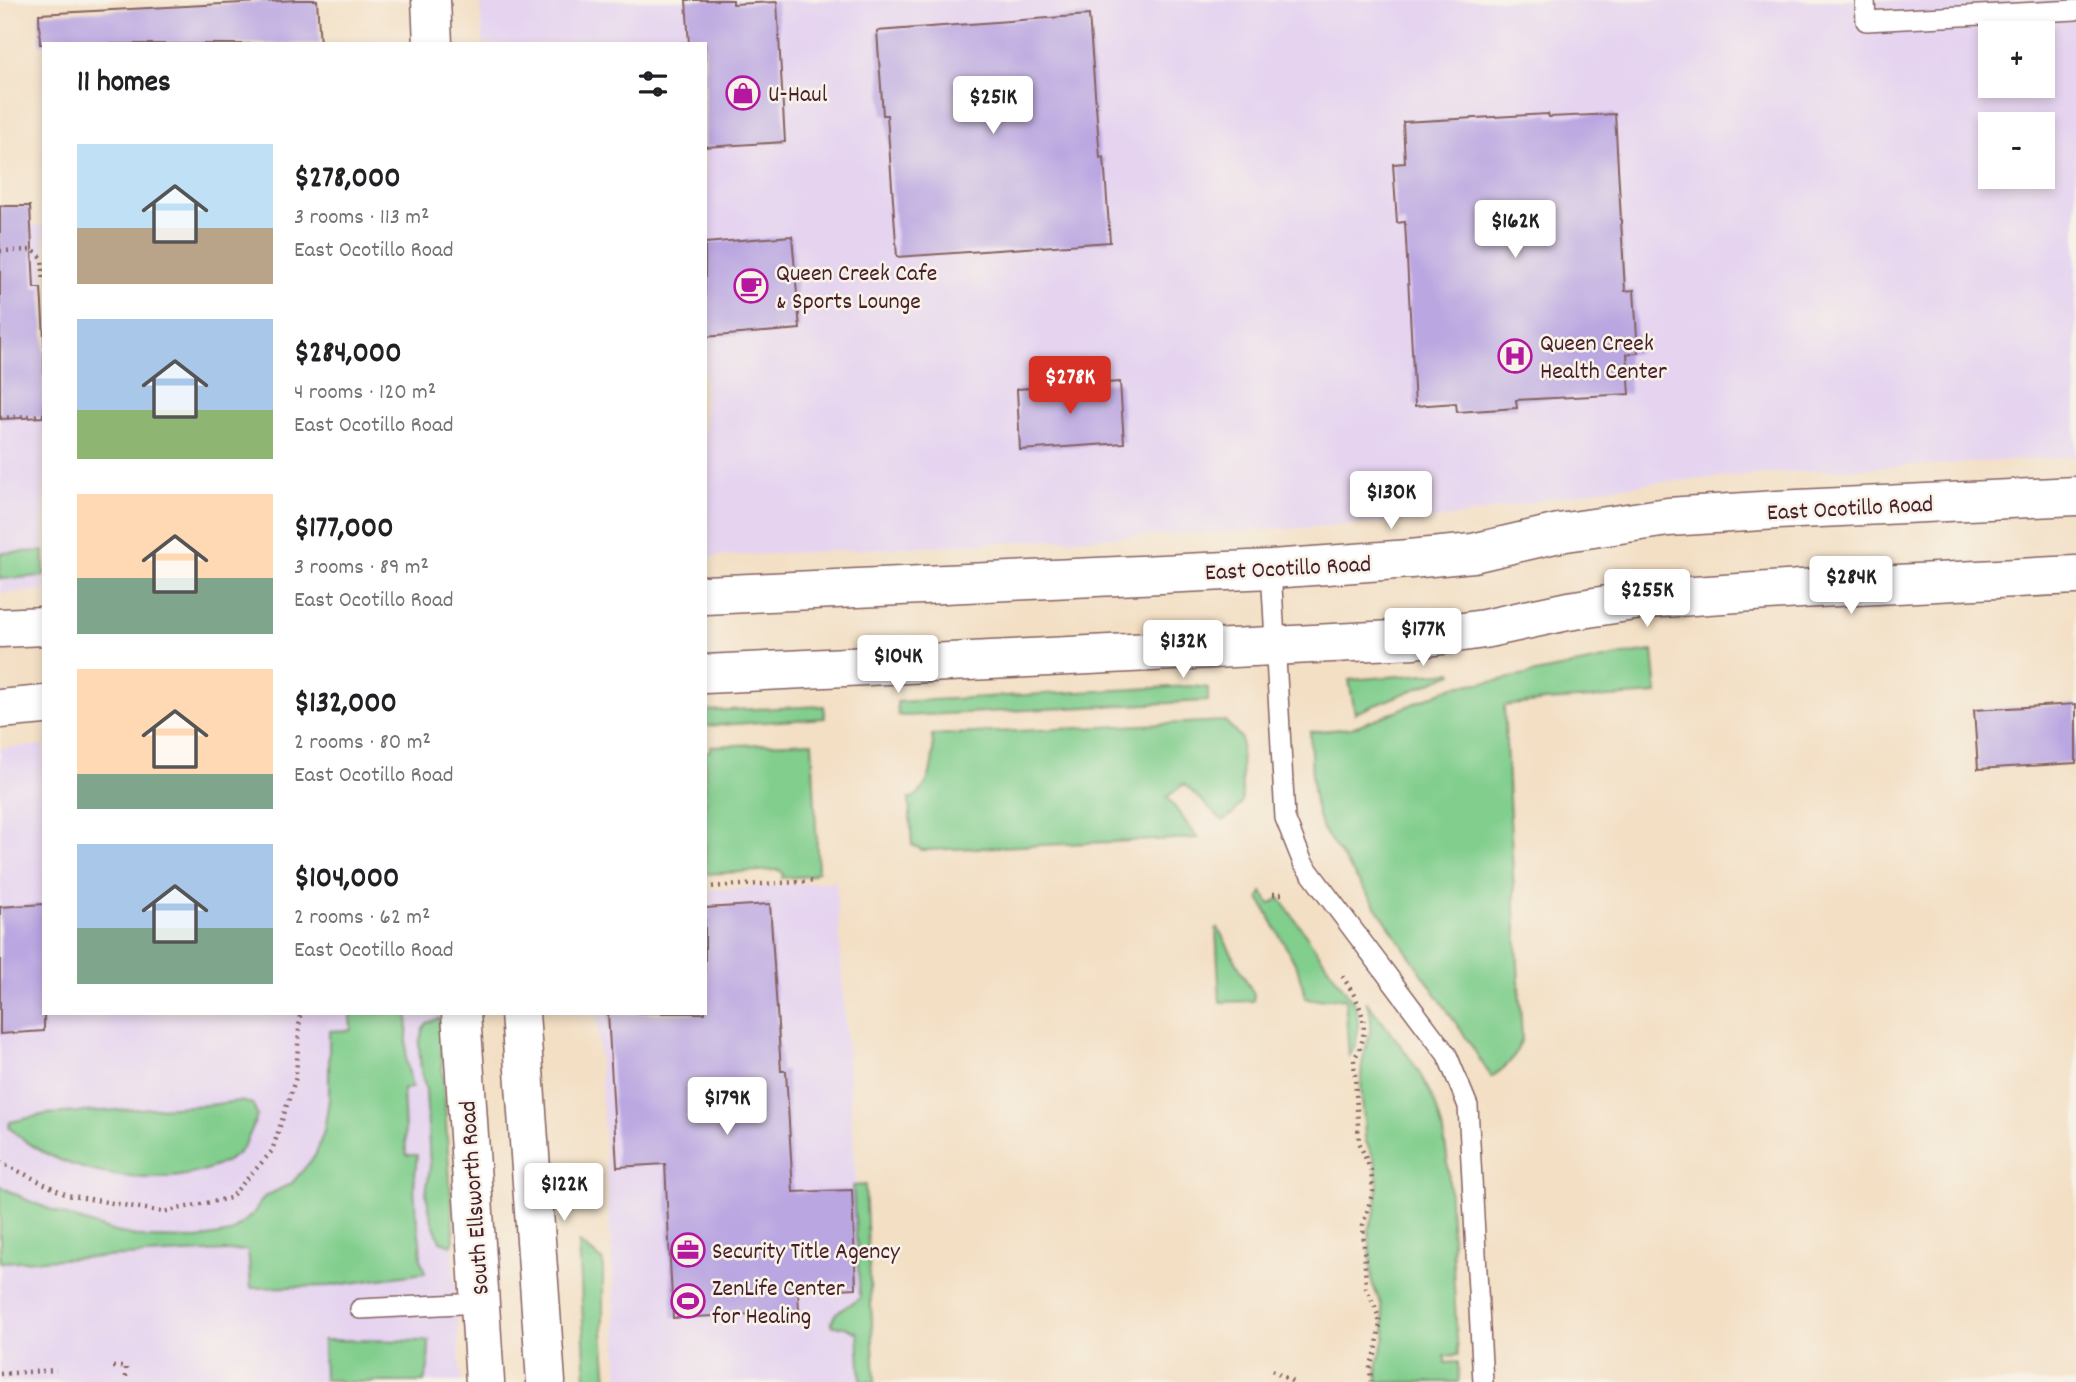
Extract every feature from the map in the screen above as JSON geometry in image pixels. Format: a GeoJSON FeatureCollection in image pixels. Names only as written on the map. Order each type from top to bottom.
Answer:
{"type":"FeatureCollection","features":[{"type":"Feature","properties":{"kind":"main road"},"geometry":{"type":"LineString","coordinates":[[431,0],[433,42]]}},
{"type":"Feature","properties":{"kind":"main road","name":"East Ocotillo Road"},"geometry":{"type":"LineString","coordinates":[[707,595],[1270,569],[1473,553],[1559,533],[1668,517],[2076,496]]}},
{"type":"Feature","properties":{"kind":"main road"},"geometry":{"type":"LineString","coordinates":[[707,674],[1414,639],[1647,599],[2076,575]]}},
{"type":"Feature","properties":{"kind":"main road"},"geometry":{"type":"LineString","coordinates":[[0,628],[42,626]]}},
{"type":"Feature","properties":{"kind":"main road"},"geometry":{"type":"LineString","coordinates":[[0,709],[42,705]]}},
{"type":"Feature","properties":{"kind":"main road","name":"South Ellsworth Road"},"geometry":{"type":"LineString","coordinates":[[461,1015],[485,1382]]}},
{"type":"Feature","properties":{"kind":"main road"},"geometry":{"type":"LineString","coordinates":[[520,1015],[546,1382]]}},
{"type":"Feature","properties":{"kind":"lane"},"geometry":{"type":"LineString","coordinates":[[1865,0],[1866,21],[2076,10]]}},
{"type":"Feature","properties":{"kind":"lane"},"geometry":{"type":"LineString","coordinates":[[1270,569],[1286,818],[1303,863],[1447,1055],[1468,1106],[1483,1382]]}},
{"type":"Feature","properties":{"kind":"lane"},"geometry":{"type":"LineString","coordinates":[[360,1309],[480,1303]]}},
{"type":"Feature","properties":{"kind":"path"},"geometry":{"type":"LineString","coordinates":[[0,251],[33,250],[42,257]]}},
{"type":"Feature","properties":{"kind":"path"},"geometry":{"type":"LineString","coordinates":[[0,418],[42,415]]}},
{"type":"Feature","properties":{"kind":"path"},"geometry":{"type":"LineString","coordinates":[[707,887],[817,881]]}},
{"type":"Feature","properties":{"kind":"path"},"geometry":{"type":"LineString","coordinates":[[1273,894],[1287,894],[1294,904]]}},
{"type":"Feature","properties":{"kind":"path"},"geometry":{"type":"LineString","coordinates":[[1336,967],[1357,999],[1364,1025],[1361,1048],[1354,1059],[1359,1142],[1371,1171],[1373,1191],[1363,1225],[1366,1288],[1380,1323],[1378,1345],[1370,1366],[1371,1382]]}},
{"type":"Feature","properties":{"kind":"path"},"geometry":{"type":"LineString","coordinates":[[0,1162],[67,1195],[163,1212],[230,1198],[272,1151],[296,1077],[300,1015]]}},
{"type":"Feature","properties":{"kind":"path"},"geometry":{"type":"LineString","coordinates":[[113,1367],[126,1367],[127,1382]]}},
{"type":"Feature","properties":{"kind":"path"},"geometry":{"type":"LineString","coordinates":[[0,1374],[56,1370]]}},
{"type":"Feature","properties":{"kind":"path"},"geometry":{"type":"LineString","coordinates":[[1272,1370],[1293,1382]]}},
{"type":"Feature","properties":{"kind":"shaded area"},"geometry":{"type":"Polygon","coordinates":[[[480,0],[2076,0],[2076,457],[1775,473],[1665,482],[1600,489],[1436,519],[707,557],[707,42],[483,42],[480,0]]]}},
{"type":"Feature","properties":{"kind":"shaded area"},"geometry":{"type":"Polygon","coordinates":[[[42,225],[42,591],[0,593],[0,227],[42,225]]]}},
{"type":"Feature","properties":{"kind":"shaded area"},"geometry":{"type":"Polygon","coordinates":[[[42,745],[42,1015],[439,1015],[461,1382],[0,1382],[0,748],[42,745]]]}},
{"type":"Feature","properties":{"kind":"shaded area"},"geometry":{"type":"Polygon","coordinates":[[[836,881],[869,1382],[619,1382],[597,1015],[707,1015],[707,890],[836,881]]]}},
{"type":"Feature","properties":{"kind":"green space"},"geometry":{"type":"Polygon","coordinates":[[[42,551],[42,576],[0,579],[0,553],[42,551]]]}},
{"type":"Feature","properties":{"kind":"green space"},"geometry":{"type":"Polygon","coordinates":[[[1653,651],[1657,694],[1504,706],[1522,1039],[1510,1061],[1491,1077],[1322,828],[1313,793],[1310,732],[1351,728],[1454,686],[1496,681],[1653,651]]]}},
{"type":"Feature","properties":{"kind":"green space"},"geometry":{"type":"Polygon","coordinates":[[[1453,674],[1355,713],[1349,680],[1453,674]]]}},
{"type":"Feature","properties":{"kind":"green space"},"geometry":{"type":"Polygon","coordinates":[[[1190,686],[1208,688],[1208,701],[905,716],[898,715],[897,702],[1190,686]]]}},
{"type":"Feature","properties":{"kind":"green space"},"geometry":{"type":"Polygon","coordinates":[[[824,706],[825,718],[707,726],[707,711],[824,706]]]}},
{"type":"Feature","properties":{"kind":"green space"},"geometry":{"type":"Polygon","coordinates":[[[1225,721],[1241,738],[1242,802],[1234,813],[1223,821],[1184,784],[1167,797],[1198,838],[929,850],[912,845],[909,799],[923,789],[927,781],[932,763],[932,735],[1225,721]]]}},
{"type":"Feature","properties":{"kind":"green space"},"geometry":{"type":"Polygon","coordinates":[[[812,742],[818,871],[809,876],[782,878],[783,873],[778,870],[707,874],[707,752],[710,751],[710,746],[812,742]]]}},
{"type":"Feature","properties":{"kind":"green space"},"geometry":{"type":"Polygon","coordinates":[[[1262,892],[1270,904],[1280,898],[1355,1005],[1358,1032],[1349,1057],[1345,998],[1306,998],[1297,967],[1259,898],[1262,892]]]}},
{"type":"Feature","properties":{"kind":"green space"},"geometry":{"type":"Polygon","coordinates":[[[1218,928],[1254,995],[1253,1001],[1220,1002],[1218,928]]]}},
{"type":"Feature","properties":{"kind":"green space"},"geometry":{"type":"Polygon","coordinates":[[[1366,1001],[1421,1076],[1440,1118],[1449,1176],[1458,1355],[1445,1356],[1445,1363],[1458,1362],[1459,1382],[1377,1382],[1385,1328],[1381,1304],[1372,1283],[1369,1229],[1376,1208],[1378,1184],[1375,1160],[1366,1142],[1361,1092],[1362,1065],[1371,1026],[1366,1001]]]}},
{"type":"Feature","properties":{"kind":"green space"},"geometry":{"type":"Polygon","coordinates":[[[350,1015],[408,1015],[406,1059],[412,1088],[403,1089],[406,1155],[417,1155],[414,1187],[421,1260],[425,1273],[329,1286],[251,1288],[248,1250],[0,1262],[0,1186],[29,1201],[115,1232],[147,1238],[197,1239],[230,1233],[253,1214],[264,1197],[292,1183],[315,1156],[324,1131],[329,1100],[329,1031],[351,1030],[350,1015]]]}},
{"type":"Feature","properties":{"kind":"green space"},"geometry":{"type":"Polygon","coordinates":[[[439,1018],[454,1240],[452,1245],[440,1241],[426,1194],[430,1167],[426,1090],[419,1044],[423,1028],[427,1023],[439,1018]]]}},
{"type":"Feature","properties":{"kind":"green space"},"geometry":{"type":"Polygon","coordinates":[[[240,1101],[253,1104],[257,1116],[248,1139],[238,1153],[217,1166],[176,1176],[125,1176],[73,1165],[27,1142],[9,1127],[10,1122],[46,1114],[240,1101]]]}},
{"type":"Feature","properties":{"kind":"green space"},"geometry":{"type":"Polygon","coordinates":[[[865,1185],[875,1382],[861,1382],[858,1333],[845,1327],[833,1326],[831,1323],[836,1313],[860,1298],[853,1186],[865,1185]]]}},
{"type":"Feature","properties":{"kind":"green space"},"geometry":{"type":"Polygon","coordinates":[[[579,1243],[603,1263],[603,1332],[607,1382],[586,1382],[579,1243]]]}},
{"type":"Feature","properties":{"kind":"green space"},"geometry":{"type":"Polygon","coordinates":[[[323,1340],[429,1341],[428,1368],[424,1382],[324,1380],[323,1340]]]}},
{"type":"Feature","properties":{"kind":"building"},"geometry":{"type":"Polygon","coordinates":[[[317,0],[320,42],[40,44],[39,14],[317,0]]]}},
{"type":"Feature","properties":{"kind":"building","name":"U-Haul"},"geometry":{"type":"Polygon","coordinates":[[[686,0],[733,0],[733,4],[777,2],[785,142],[707,147],[707,42],[689,42],[686,0]]]}},
{"type":"Feature","properties":{"kind":"building"},"geometry":{"type":"Polygon","coordinates":[[[1089,15],[1100,158],[1104,157],[1110,242],[897,257],[887,115],[883,115],[877,31],[1089,15]]]}},
{"type":"Feature","properties":{"kind":"building"},"geometry":{"type":"Polygon","coordinates":[[[1548,114],[1549,117],[1615,114],[1625,291],[1634,290],[1638,353],[1627,354],[1630,394],[1516,400],[1517,408],[1457,412],[1456,403],[1415,406],[1405,222],[1397,223],[1393,164],[1405,163],[1403,122],[1548,114]]]}},
{"type":"Feature","properties":{"kind":"building"},"geometry":{"type":"Polygon","coordinates":[[[0,206],[30,206],[34,288],[41,288],[42,304],[42,417],[0,419],[0,206]]]}},
{"type":"Feature","properties":{"kind":"building","name":"Queen Creek Cafe & Sports Lounge"},"geometry":{"type":"Polygon","coordinates":[[[792,236],[800,329],[707,337],[707,243],[792,236]]]}},
{"type":"Feature","properties":{"kind":"building"},"geometry":{"type":"Polygon","coordinates":[[[1120,382],[1124,443],[1020,450],[1017,389],[1120,382]]]}},
{"type":"Feature","properties":{"kind":"building"},"geometry":{"type":"Polygon","coordinates":[[[2076,704],[2076,763],[1978,769],[1974,710],[2076,704]]]}},
{"type":"Feature","properties":{"kind":"building"},"geometry":{"type":"Polygon","coordinates":[[[42,904],[44,1031],[0,1034],[0,907],[42,904]]]}},
{"type":"Feature","properties":{"kind":"building"},"geometry":{"type":"Polygon","coordinates":[[[770,904],[781,1071],[786,1071],[793,1192],[852,1190],[856,1288],[798,1291],[799,1312],[673,1318],[665,1164],[617,1167],[608,1015],[707,1015],[707,908],[770,904]]]}},
{"type":"Feature","properties":{"kind":"place","name":"U-Haul"},"geometry":{"type":"Point","coordinates":[743,93]}},
{"type":"Feature","properties":{"kind":"place","name":"Queen Creek Cafe & Sports Lounge"},"geometry":{"type":"Point","coordinates":[751,286]}},
{"type":"Feature","properties":{"kind":"place","name":"Queen Creek Health Center"},"geometry":{"type":"Point","coordinates":[1515,356]}},
{"type":"Feature","properties":{"kind":"place","name":"Security Title Agency"},"geometry":{"type":"Point","coordinates":[688,1250]}},
{"type":"Feature","properties":{"kind":"place","name":"ZenLife Center for Healing"},"geometry":{"type":"Point","coordinates":[688,1301]}}]}
